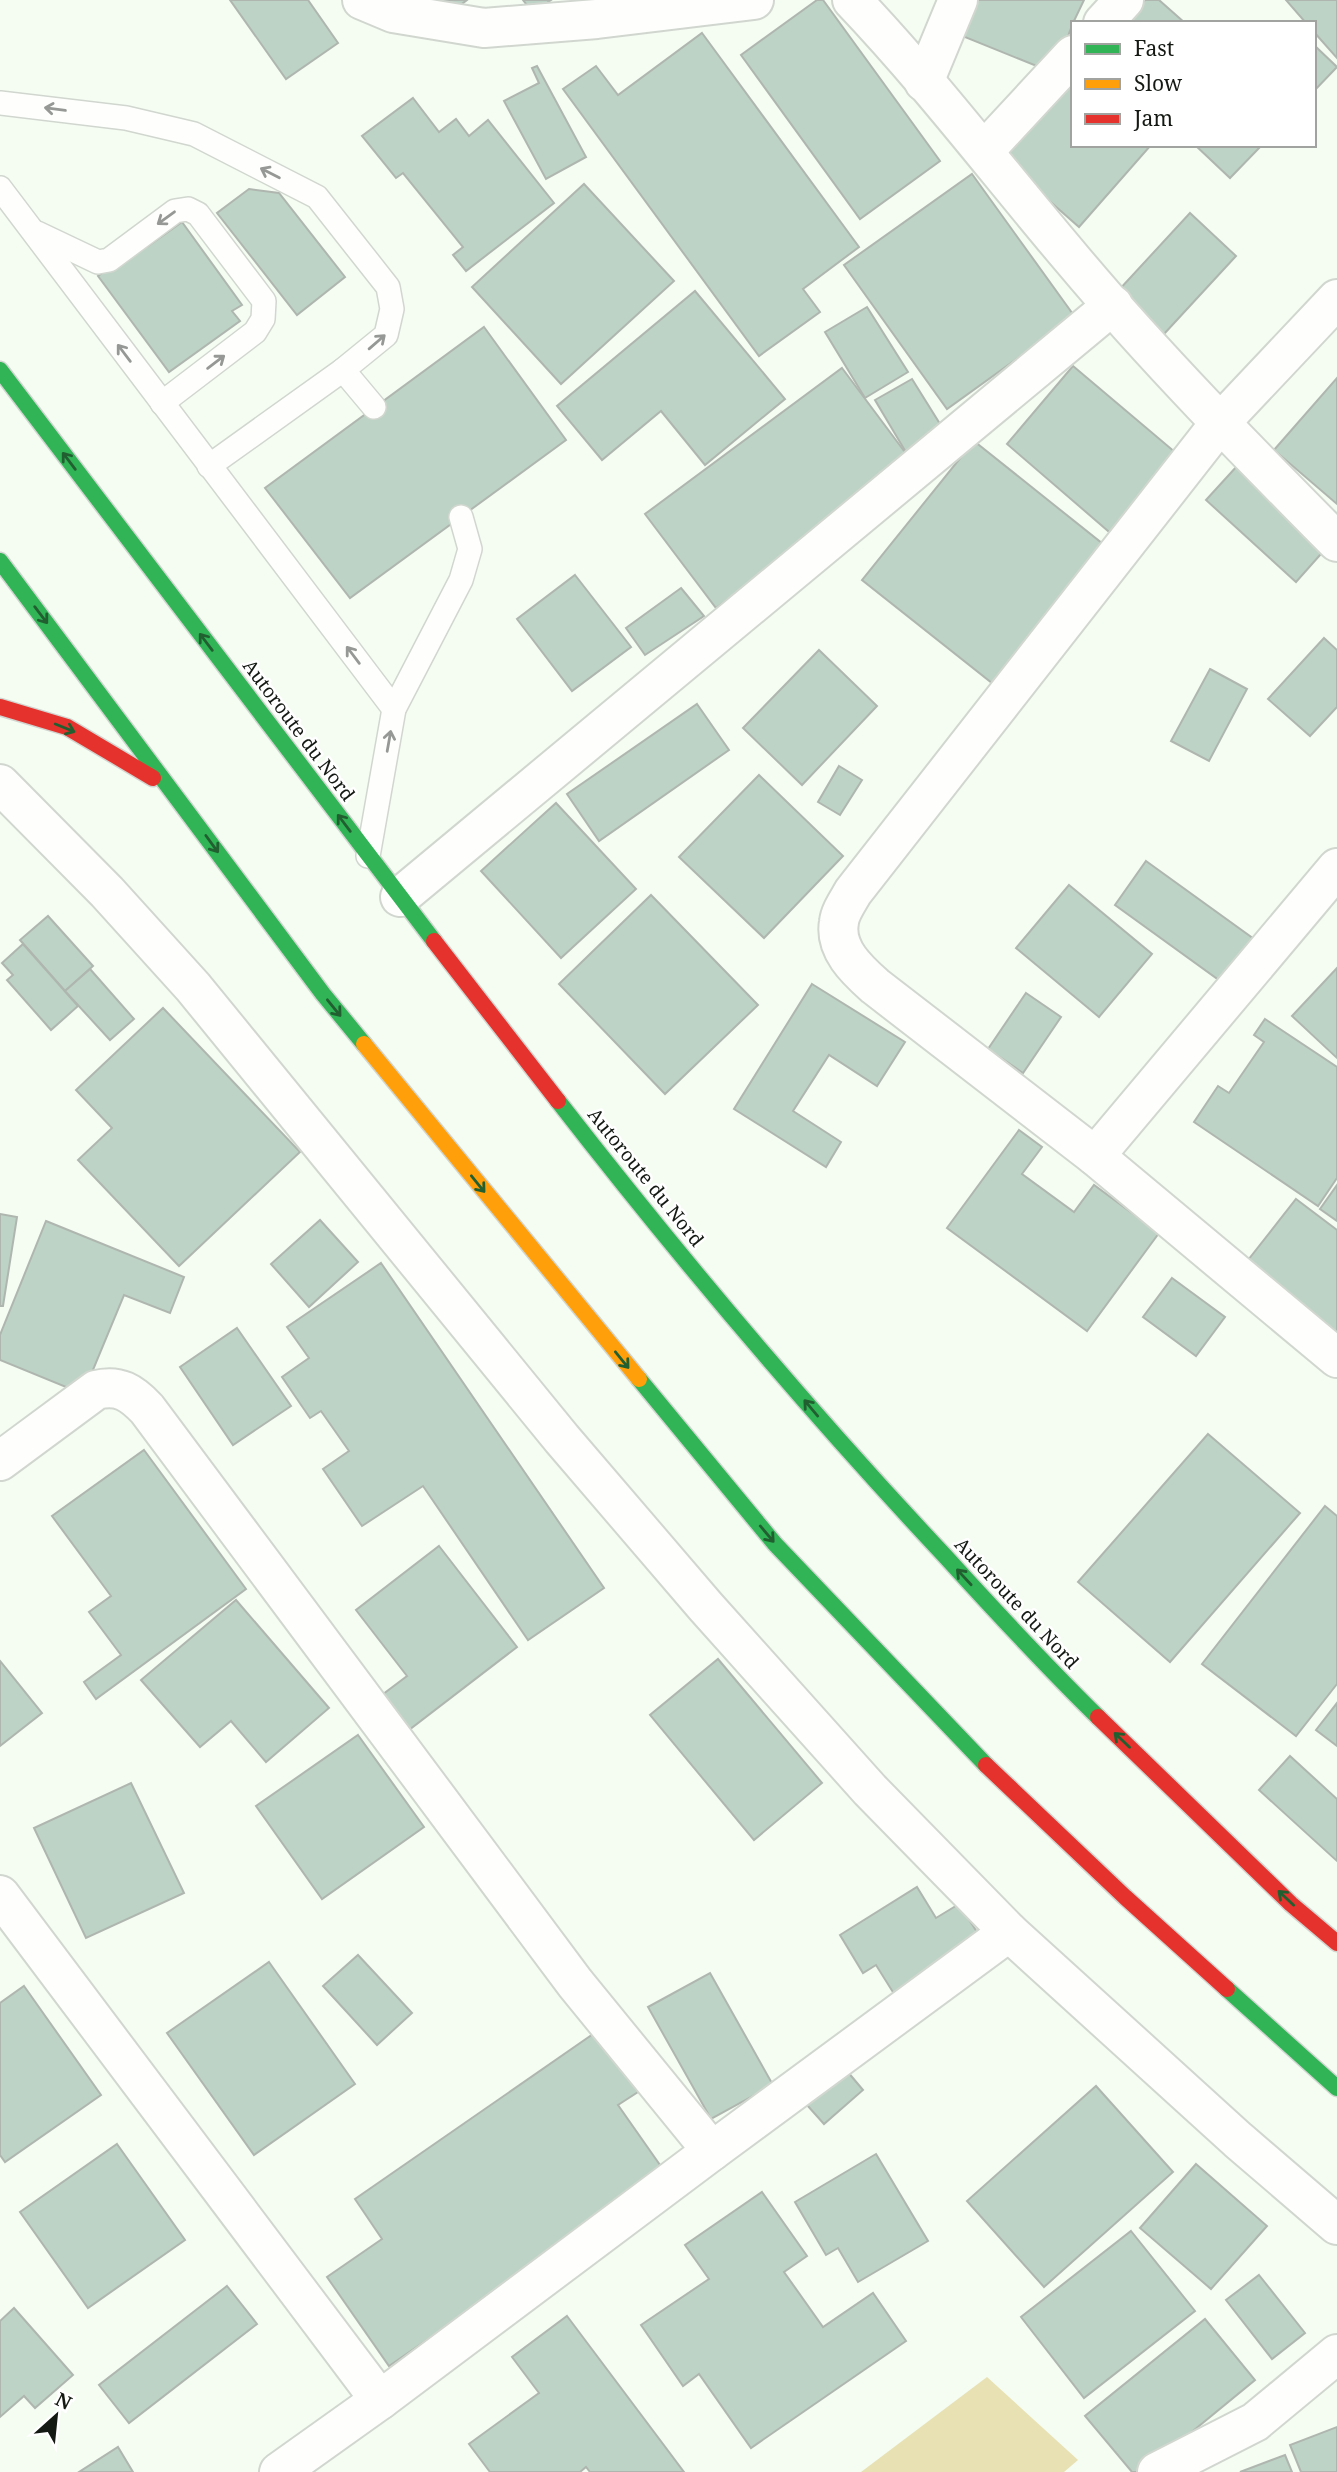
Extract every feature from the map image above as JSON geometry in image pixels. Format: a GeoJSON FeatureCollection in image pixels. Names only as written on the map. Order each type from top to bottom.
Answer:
{"type":"FeatureCollection","features":[{"type":"Feature","properties":{"kind":"highway","name":"Autoroute du Nord"},"geometry":{"type":"LineString","coordinates":[[0,370],[368,856],[614,1173],[856,1461],[1056,1676],[1291,1904],[1337,1943]]}},
{"type":"Feature","properties":{"kind":"highway"},"geometry":{"type":"LineString","coordinates":[[0,561],[323,994],[775,1544],[989,1768],[1125,1897],[1337,2088]]}},
{"type":"Feature","properties":{"kind":"highway"},"geometry":{"type":"LineString","coordinates":[[0,707],[67,727],[172,789]]}},
{"type":"Feature","properties":{"kind":"street"},"geometry":{"type":"LineString","coordinates":[[362,0],[393,13],[484,28],[597,19],[696,4],[754,0]]}},
{"type":"Feature","properties":{"kind":"street"},"geometry":{"type":"LineString","coordinates":[[852,0],[984,151],[1072,260],[1220,423],[1337,542]]}},
{"type":"Feature","properties":{"kind":"street"},"geometry":{"type":"LineString","coordinates":[[924,82],[958,0]]}},
{"type":"Feature","properties":{"kind":"street"},"geometry":{"type":"LineString","coordinates":[[1105,21],[1124,0]]}},
{"type":"Feature","properties":{"kind":"street"},"geometry":{"type":"LineString","coordinates":[[984,151],[1071,57]]}},
{"type":"Feature","properties":{"kind":"street"},"geometry":{"type":"LineString","coordinates":[[1337,299],[1220,423],[853,892],[839,920],[838,940],[854,968],[875,986],[1095,1156],[1337,1358]]}},
{"type":"Feature","properties":{"kind":"street"},"geometry":{"type":"LineString","coordinates":[[400,897],[1113,305]]}},
{"type":"Feature","properties":{"kind":"street"},"geometry":{"type":"LineString","coordinates":[[0,784],[107,892],[193,987],[453,1307],[706,1607],[870,1790],[1009,1932],[1237,2140],[1337,2225]]}},
{"type":"Feature","properties":{"kind":"street"},"geometry":{"type":"LineString","coordinates":[[1095,1156],[1337,868]]}},
{"type":"Feature","properties":{"kind":"street"},"geometry":{"type":"LineString","coordinates":[[0,1461],[96,1390],[107,1387],[123,1389],[136,1397],[575,1983],[712,2151]]}},
{"type":"Feature","properties":{"kind":"street"},"geometry":{"type":"LineString","coordinates":[[0,1895],[380,2400]]}},
{"type":"Feature","properties":{"kind":"street"},"geometry":{"type":"LineString","coordinates":[[279,2472],[380,2400],[1009,1932]]}},
{"type":"Feature","properties":{"kind":"street"},"geometry":{"type":"LineString","coordinates":[[1157,2472],[1255,2422],[1337,2354]]}},
{"type":"Feature","properties":{"kind":"lane"},"geometry":{"type":"LineString","coordinates":[[0,103],[126,118],[194,134],[317,197],[388,286],[392,309],[386,335],[343,370],[209,466]]}},
{"type":"Feature","properties":{"kind":"lane"},"geometry":{"type":"LineString","coordinates":[[0,188],[394,709]]}},
{"type":"Feature","properties":{"kind":"lane"},"geometry":{"type":"LineString","coordinates":[[33,232],[99,262],[109,260],[175,211],[188,209],[198,214],[264,301],[263,319],[255,332],[162,403]]}},
{"type":"Feature","properties":{"kind":"lane"},"geometry":{"type":"LineString","coordinates":[[343,370],[374,407]]}},
{"type":"Feature","properties":{"kind":"lane"},"geometry":{"type":"LineString","coordinates":[[368,856],[394,709],[461,580],[470,549],[461,517]]}},
{"type":"Feature","properties":{"kind":"shaded area"},"geometry":{"type":"Polygon","coordinates":[[[987,2377],[1078,2460],[1064,2472],[861,2472],[987,2377]]]}},
{"type":"Feature","properties":{"kind":"building"},"geometry":{"type":"Polygon","coordinates":[[[230,0],[308,0],[338,43],[286,79],[230,0]]]}},
{"type":"Feature","properties":{"kind":"building"},"geometry":{"type":"Polygon","coordinates":[[[432,0],[467,0],[445,17],[432,0]]]}},
{"type":"Feature","properties":{"kind":"building"},"geometry":{"type":"Polygon","coordinates":[[[523,0],[551,0],[533,13],[523,0]]]}},
{"type":"Feature","properties":{"kind":"building"},"geometry":{"type":"Polygon","coordinates":[[[817,0],[823,0],[940,161],[860,219],[741,55],[817,0]]]}},
{"type":"Feature","properties":{"kind":"building"},"geometry":{"type":"Polygon","coordinates":[[[968,0],[1084,0],[1074,21],[1071,21],[1071,28],[1054,73],[955,33],[968,0]]]}},
{"type":"Feature","properties":{"kind":"building"},"geometry":{"type":"Polygon","coordinates":[[[1145,0],[1159,0],[1183,21],[1127,21],[1145,0]]]}},
{"type":"Feature","properties":{"kind":"building"},"geometry":{"type":"Polygon","coordinates":[[[1286,0],[1337,0],[1337,58],[1316,34],[1316,21],[1304,21],[1286,0]]]}},
{"type":"Feature","properties":{"kind":"building"},"geometry":{"type":"Polygon","coordinates":[[[702,33],[859,247],[803,289],[820,312],[759,356],[563,89],[596,66],[618,95],[702,33]]]}},
{"type":"Feature","properties":{"kind":"building"},"geometry":{"type":"Polygon","coordinates":[[[1316,47],[1337,67],[1316,89],[1316,47]]]}},
{"type":"Feature","properties":{"kind":"building"},"geometry":{"type":"Polygon","coordinates":[[[537,66],[586,157],[546,179],[504,101],[539,83],[532,68],[537,66]]]}},
{"type":"Feature","properties":{"kind":"building"},"geometry":{"type":"Polygon","coordinates":[[[1071,83],[1071,147],[1149,147],[1079,227],[1003,160],[1071,83]]]}},
{"type":"Feature","properties":{"kind":"building"},"geometry":{"type":"Polygon","coordinates":[[[413,98],[439,132],[456,119],[469,136],[488,120],[554,203],[466,271],[453,255],[463,247],[403,173],[396,178],[362,136],[413,98]]]}},
{"type":"Feature","properties":{"kind":"building"},"geometry":{"type":"Polygon","coordinates":[[[1197,147],[1260,147],[1230,178],[1197,147]]]}},
{"type":"Feature","properties":{"kind":"building"},"geometry":{"type":"Polygon","coordinates":[[[972,174],[1075,317],[947,409],[844,265],[972,174]]]}},
{"type":"Feature","properties":{"kind":"building"},"geometry":{"type":"Polygon","coordinates":[[[584,184],[674,281],[561,384],[472,287],[584,184]]]}},
{"type":"Feature","properties":{"kind":"building"},"geometry":{"type":"Polygon","coordinates":[[[249,189],[279,193],[345,277],[297,315],[217,213],[249,189]]]}},
{"type":"Feature","properties":{"kind":"building"},"geometry":{"type":"Polygon","coordinates":[[[1190,213],[1236,256],[1164,334],[1118,291],[1190,213]]]}},
{"type":"Feature","properties":{"kind":"building"},"geometry":{"type":"Polygon","coordinates":[[[182,222],[242,305],[232,311],[240,321],[169,372],[98,276],[145,242],[148,246],[182,222]]]}},
{"type":"Feature","properties":{"kind":"building"},"geometry":{"type":"Polygon","coordinates":[[[695,291],[785,399],[705,465],[661,411],[602,460],[557,406],[695,291]]]}},
{"type":"Feature","properties":{"kind":"building"},"geometry":{"type":"Polygon","coordinates":[[[867,307],[908,372],[865,398],[825,332],[867,307]]]}},
{"type":"Feature","properties":{"kind":"building"},"geometry":{"type":"Polygon","coordinates":[[[484,327],[566,440],[350,598],[265,488],[484,327]]]}},
{"type":"Feature","properties":{"kind":"building"},"geometry":{"type":"Polygon","coordinates":[[[1073,366],[1182,458],[1115,537],[1007,444],[1073,366]]]}},
{"type":"Feature","properties":{"kind":"building"},"geometry":{"type":"Polygon","coordinates":[[[842,368],[913,463],[716,608],[645,514],[842,368]]]}},
{"type":"Feature","properties":{"kind":"building"},"geometry":{"type":"Polygon","coordinates":[[[1337,378],[1337,504],[1274,450],[1337,378]]]}},
{"type":"Feature","properties":{"kind":"building"},"geometry":{"type":"Polygon","coordinates":[[[912,379],[945,432],[907,454],[875,400],[912,379]]]}},
{"type":"Feature","properties":{"kind":"building"},"geometry":{"type":"Polygon","coordinates":[[[974,441],[1108,548],[997,687],[862,580],[974,441]]]}},
{"type":"Feature","properties":{"kind":"building"},"geometry":{"type":"Polygon","coordinates":[[[1238,465],[1328,546],[1296,582],[1206,500],[1238,465]]]}},
{"type":"Feature","properties":{"kind":"building"},"geometry":{"type":"Polygon","coordinates":[[[575,575],[631,647],[572,691],[517,619],[575,575]]]}},
{"type":"Feature","properties":{"kind":"building"},"geometry":{"type":"Polygon","coordinates":[[[681,588],[704,616],[645,655],[626,628],[681,588]]]}},
{"type":"Feature","properties":{"kind":"building"},"geometry":{"type":"Polygon","coordinates":[[[1324,638],[1337,650],[1337,707],[1310,736],[1268,699],[1324,638]]]}},
{"type":"Feature","properties":{"kind":"building"},"geometry":{"type":"Polygon","coordinates":[[[819,650],[877,706],[802,785],[743,728],[819,650]]]}},
{"type":"Feature","properties":{"kind":"building"},"geometry":{"type":"Polygon","coordinates":[[[1210,669],[1247,689],[1209,761],[1171,741],[1210,669]]]}},
{"type":"Feature","properties":{"kind":"building"},"geometry":{"type":"Polygon","coordinates":[[[697,704],[729,750],[599,841],[567,794],[697,704]]]}},
{"type":"Feature","properties":{"kind":"building"},"geometry":{"type":"Polygon","coordinates":[[[839,766],[862,780],[840,815],[818,802],[839,766]]]}},
{"type":"Feature","properties":{"kind":"building"},"geometry":{"type":"Polygon","coordinates":[[[759,775],[843,856],[764,938],[679,857],[759,775]]]}},
{"type":"Feature","properties":{"kind":"building"},"geometry":{"type":"Polygon","coordinates":[[[556,803],[636,889],[561,958],[481,871],[556,803]]]}},
{"type":"Feature","properties":{"kind":"building"},"geometry":{"type":"Polygon","coordinates":[[[1146,861],[1254,939],[1223,983],[1115,905],[1146,861]]]}},
{"type":"Feature","properties":{"kind":"building"},"geometry":{"type":"Polygon","coordinates":[[[1069,885],[1152,954],[1099,1017],[1016,948],[1069,885]]]}},
{"type":"Feature","properties":{"kind":"building"},"geometry":{"type":"Polygon","coordinates":[[[651,895],[758,1005],[665,1094],[559,984],[651,895]]]}},
{"type":"Feature","properties":{"kind":"building"},"geometry":{"type":"Polygon","coordinates":[[[48,916],[93,966],[65,991],[20,940],[48,916]]]}},
{"type":"Feature","properties":{"kind":"building"},"geometry":{"type":"Polygon","coordinates":[[[23,944],[78,1006],[51,1030],[7,980],[13,975],[2,963],[23,944]]]}},
{"type":"Feature","properties":{"kind":"building"},"geometry":{"type":"Polygon","coordinates":[[[1337,968],[1337,1058],[1292,1016],[1337,968]]]}},
{"type":"Feature","properties":{"kind":"building"},"geometry":{"type":"Polygon","coordinates":[[[90,969],[134,1019],[110,1040],[65,991],[90,969]]]}},
{"type":"Feature","properties":{"kind":"building"},"geometry":{"type":"Polygon","coordinates":[[[812,984],[905,1042],[877,1086],[829,1055],[793,1111],[841,1142],[826,1167],[734,1109],[812,984]]]}},
{"type":"Feature","properties":{"kind":"building"},"geometry":{"type":"Polygon","coordinates":[[[1026,993],[1061,1017],[1023,1073],[988,1049],[1026,993]]]}},
{"type":"Feature","properties":{"kind":"building"},"geometry":{"type":"Polygon","coordinates":[[[163,1008],[300,1152],[179,1266],[78,1160],[112,1128],[76,1090],[163,1008]]]}},
{"type":"Feature","properties":{"kind":"building"},"geometry":{"type":"Polygon","coordinates":[[[1265,1019],[1337,1067],[1337,1178],[1318,1206],[1194,1122],[1218,1086],[1229,1093],[1264,1042],[1254,1035],[1265,1019]]]}},
{"type":"Feature","properties":{"kind":"building"},"geometry":{"type":"Polygon","coordinates":[[[1019,1130],[1042,1147],[1022,1174],[1074,1212],[1094,1185],[1159,1233],[1087,1331],[947,1228],[1019,1130]]]}},
{"type":"Feature","properties":{"kind":"building"},"geometry":{"type":"Polygon","coordinates":[[[1337,1185],[1337,1221],[1320,1209],[1337,1185]]]}},
{"type":"Feature","properties":{"kind":"building"},"geometry":{"type":"Polygon","coordinates":[[[1296,1199],[1337,1230],[1337,1342],[1241,1269],[1296,1199]]]}},
{"type":"Feature","properties":{"kind":"building"},"geometry":{"type":"Polygon","coordinates":[[[0,1214],[17,1217],[3,1306],[0,1306],[0,1214]]]}},
{"type":"Feature","properties":{"kind":"building"},"geometry":{"type":"Polygon","coordinates":[[[320,1220],[358,1262],[309,1307],[271,1264],[320,1220]]]}},
{"type":"Feature","properties":{"kind":"building"},"geometry":{"type":"Polygon","coordinates":[[[46,1221],[184,1277],[170,1313],[124,1295],[83,1394],[0,1360],[0,1335],[46,1221]]]}},
{"type":"Feature","properties":{"kind":"building"},"geometry":{"type":"Polygon","coordinates":[[[381,1263],[604,1588],[528,1640],[423,1486],[362,1526],[323,1469],[349,1451],[321,1411],[310,1418],[282,1377],[309,1358],[287,1327],[381,1263]]]}},
{"type":"Feature","properties":{"kind":"building"},"geometry":{"type":"Polygon","coordinates":[[[1172,1278],[1225,1317],[1196,1356],[1143,1317],[1172,1278]]]}},
{"type":"Feature","properties":{"kind":"building"},"geometry":{"type":"Polygon","coordinates":[[[237,1328],[291,1406],[233,1445],[180,1367],[237,1328]]]}},
{"type":"Feature","properties":{"kind":"building"},"geometry":{"type":"Polygon","coordinates":[[[1208,1434],[1300,1513],[1170,1662],[1078,1582],[1208,1434]]]}},
{"type":"Feature","properties":{"kind":"building"},"geometry":{"type":"Polygon","coordinates":[[[144,1450],[246,1589],[96,1699],[84,1682],[121,1655],[89,1612],[111,1596],[52,1516],[144,1450]]]}},
{"type":"Feature","properties":{"kind":"building"},"geometry":{"type":"Polygon","coordinates":[[[1325,1506],[1337,1516],[1337,1684],[1296,1736],[1202,1664],[1325,1506]]]}},
{"type":"Feature","properties":{"kind":"building"},"geometry":{"type":"Polygon","coordinates":[[[439,1546],[517,1647],[405,1733],[378,1698],[407,1676],[356,1610],[439,1546]]]}},
{"type":"Feature","properties":{"kind":"building"},"geometry":{"type":"Polygon","coordinates":[[[236,1600],[329,1708],[266,1762],[231,1721],[200,1747],[141,1680],[236,1600]]]}},
{"type":"Feature","properties":{"kind":"building"},"geometry":{"type":"Polygon","coordinates":[[[718,1659],[822,1783],[754,1840],[650,1715],[718,1659]]]}},
{"type":"Feature","properties":{"kind":"building"},"geometry":{"type":"Polygon","coordinates":[[[0,1661],[42,1713],[0,1746],[0,1661]]]}},
{"type":"Feature","properties":{"kind":"building"},"geometry":{"type":"Polygon","coordinates":[[[1337,1703],[1337,1746],[1316,1730],[1337,1703]]]}},
{"type":"Feature","properties":{"kind":"building"},"geometry":{"type":"Polygon","coordinates":[[[358,1735],[424,1827],[322,1899],[256,1806],[358,1735]]]}},
{"type":"Feature","properties":{"kind":"building"},"geometry":{"type":"Polygon","coordinates":[[[1290,1756],[1337,1799],[1337,1861],[1259,1790],[1290,1756]]]}},
{"type":"Feature","properties":{"kind":"building"},"geometry":{"type":"Polygon","coordinates":[[[131,1783],[184,1893],[86,1938],[34,1828],[131,1783]]]}},
{"type":"Feature","properties":{"kind":"building"},"geometry":{"type":"Polygon","coordinates":[[[917,1887],[936,1918],[959,1904],[984,1943],[896,1997],[876,1965],[863,1973],[840,1935],[917,1887]]]}},
{"type":"Feature","properties":{"kind":"building"},"geometry":{"type":"Polygon","coordinates":[[[358,1955],[412,2013],[377,2045],[323,1986],[358,1955]]]}},
{"type":"Feature","properties":{"kind":"building"},"geometry":{"type":"Polygon","coordinates":[[[269,1962],[355,2084],[254,2155],[167,2033],[269,1962]]]}},
{"type":"Feature","properties":{"kind":"building"},"geometry":{"type":"Polygon","coordinates":[[[710,1973],[773,2085],[711,2119],[648,2007],[710,1973]]]}},
{"type":"Feature","properties":{"kind":"building"},"geometry":{"type":"Polygon","coordinates":[[[24,1986],[101,2095],[5,2162],[0,2155],[0,2003],[24,1986]]]}},
{"type":"Feature","properties":{"kind":"building"},"geometry":{"type":"Polygon","coordinates":[[[596,2032],[638,2092],[618,2105],[667,2175],[389,2366],[327,2277],[382,2239],[355,2199],[596,2032]]]}},
{"type":"Feature","properties":{"kind":"building"},"geometry":{"type":"Polygon","coordinates":[[[847,2071],[863,2090],[824,2124],[807,2105],[847,2071]]]}},
{"type":"Feature","properties":{"kind":"building"},"geometry":{"type":"Polygon","coordinates":[[[1096,2086],[1173,2172],[1044,2287],[967,2201],[1096,2086]]]}},
{"type":"Feature","properties":{"kind":"building"},"geometry":{"type":"Polygon","coordinates":[[[117,2144],[185,2240],[88,2308],[20,2212],[117,2144]]]}},
{"type":"Feature","properties":{"kind":"building"},"geometry":{"type":"Polygon","coordinates":[[[876,2154],[928,2241],[858,2282],[838,2248],[826,2255],[795,2202],[876,2154]]]}},
{"type":"Feature","properties":{"kind":"building"},"geometry":{"type":"Polygon","coordinates":[[[1196,2164],[1267,2226],[1211,2289],[1140,2228],[1196,2164]]]}},
{"type":"Feature","properties":{"kind":"building"},"geometry":{"type":"Polygon","coordinates":[[[762,2192],[807,2256],[784,2272],[823,2327],[873,2293],[906,2341],[751,2448],[699,2374],[683,2386],[641,2325],[709,2279],[685,2245],[762,2192]]]}},
{"type":"Feature","properties":{"kind":"building"},"geometry":{"type":"Polygon","coordinates":[[[1131,2231],[1195,2311],[1084,2398],[1021,2317],[1131,2231]]]}},
{"type":"Feature","properties":{"kind":"building"},"geometry":{"type":"Polygon","coordinates":[[[1259,2275],[1305,2333],[1272,2359],[1226,2300],[1259,2275]]]}},
{"type":"Feature","properties":{"kind":"building"},"geometry":{"type":"Polygon","coordinates":[[[227,2286],[257,2324],[129,2423],[99,2385],[227,2286]]]}},
{"type":"Feature","properties":{"kind":"building"},"geometry":{"type":"Polygon","coordinates":[[[14,2308],[73,2375],[35,2408],[24,2396],[0,2417],[0,2321],[14,2308]]]}},
{"type":"Feature","properties":{"kind":"building"},"geometry":{"type":"Polygon","coordinates":[[[567,2316],[684,2472],[590,2472],[586,2467],[580,2472],[490,2472],[469,2444],[539,2393],[512,2357],[567,2316]]]}},
{"type":"Feature","properties":{"kind":"building"},"geometry":{"type":"Polygon","coordinates":[[[1205,2319],[1255,2380],[1143,2472],[1132,2472],[1085,2416],[1205,2319]]]}},
{"type":"Feature","properties":{"kind":"building"},"geometry":{"type":"Polygon","coordinates":[[[1337,2427],[1337,2472],[1301,2472],[1290,2445],[1337,2427]]]}},
{"type":"Feature","properties":{"kind":"building"},"geometry":{"type":"Polygon","coordinates":[[[118,2447],[133,2472],[79,2472],[118,2447]]]}},
{"type":"Feature","properties":{"kind":"building"},"geometry":{"type":"Polygon","coordinates":[[[1285,2455],[1292,2472],[1240,2472],[1285,2455]]]}},
{"type":"Feature","properties":{"kind":"traffic: fast"},"geometry":{"type":"LineString","coordinates":[[0,370],[434,941]]}},
{"type":"Feature","properties":{"kind":"traffic: fast"},"geometry":{"type":"LineString","coordinates":[[0,561],[323,994],[364,1044]]}},
{"type":"Feature","properties":{"kind":"traffic: fast"},"geometry":{"type":"LineString","coordinates":[[558,1101],[698,1276],[795,1390],[1039,1658],[1098,1717]]}},
{"type":"Feature","properties":{"kind":"traffic: fast"},"geometry":{"type":"LineString","coordinates":[[639,1379],[775,1544],[986,1765]]}},
{"type":"Feature","properties":{"kind":"traffic: fast"},"geometry":{"type":"LineString","coordinates":[[1227,1989],[1337,2088]]}},
{"type":"Feature","properties":{"kind":"traffic: slow"},"geometry":{"type":"LineString","coordinates":[[364,1044],[639,1379]]}},
{"type":"Feature","properties":{"kind":"traffic: jam"},"geometry":{"type":"LineString","coordinates":[[0,707],[67,727],[153,778]]}},
{"type":"Feature","properties":{"kind":"traffic: jam"},"geometry":{"type":"LineString","coordinates":[[434,941],[558,1101]]}},
{"type":"Feature","properties":{"kind":"traffic: jam"},"geometry":{"type":"LineString","coordinates":[[1098,1717],[1291,1904],[1337,1943]]}},
{"type":"Feature","properties":{"kind":"traffic: jam"},"geometry":{"type":"LineString","coordinates":[[986,1765],[1227,1989]]}}]}
